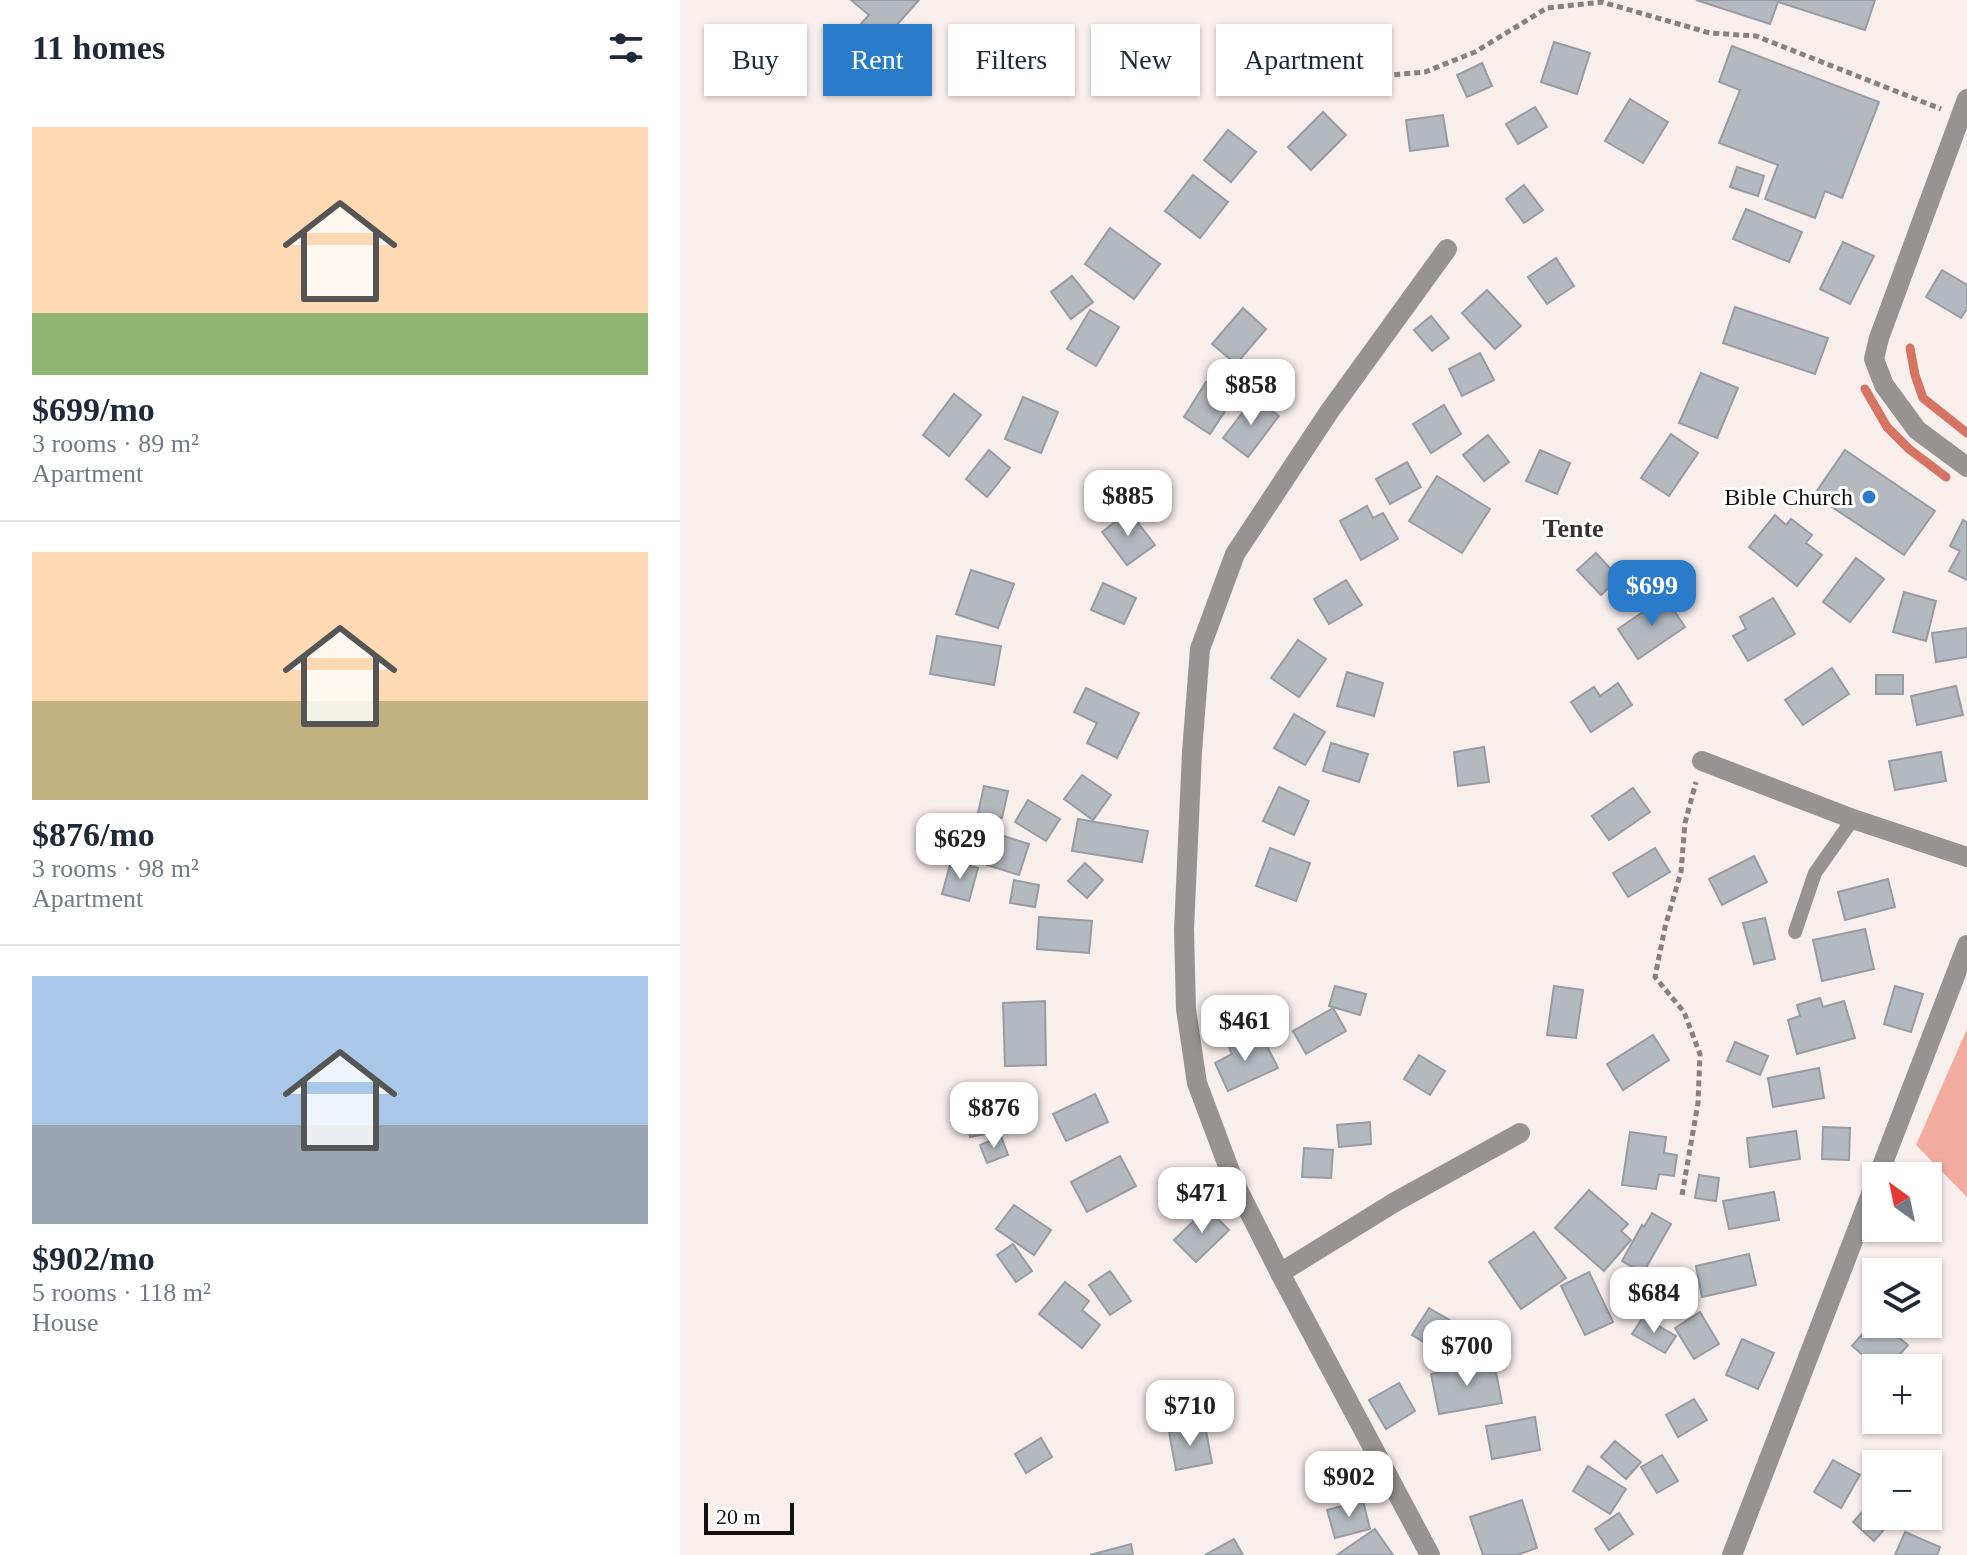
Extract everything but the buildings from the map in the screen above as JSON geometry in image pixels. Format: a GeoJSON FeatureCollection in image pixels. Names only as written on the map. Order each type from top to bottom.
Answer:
{"type":"FeatureCollection","features":[{"type":"Feature","properties":{"kind":"street"},"geometry":{"type":"LineString","coordinates":[[1964,108],[1874,359],[1884,385],[1917,430],[1967,467]]}},
{"type":"Feature","properties":{"kind":"street"},"geometry":{"type":"LineString","coordinates":[[1430,1555],[1234,1182],[1197,1083],[1186,1009],[1184,918],[1200,649],[1235,554],[1329,412],[1447,249]]}},
{"type":"Feature","properties":{"kind":"street"},"geometry":{"type":"LineString","coordinates":[[1702,761],[1853,819],[1967,857]]}},
{"type":"Feature","properties":{"kind":"street"},"geometry":{"type":"LineString","coordinates":[[1883,1162],[1967,945]]}},
{"type":"Feature","properties":{"kind":"street"},"geometry":{"type":"LineString","coordinates":[[1280,1273],[1395,1202],[1520,1133]]}},
{"type":"Feature","properties":{"kind":"street"},"geometry":{"type":"LineString","coordinates":[[1732,1555],[1862,1217]]}},
{"type":"Feature","properties":{"kind":"lane"},"geometry":{"type":"LineString","coordinates":[[1795,932],[1815,873],[1853,819]]}},
{"type":"Feature","properties":{"kind":"path"},"geometry":{"type":"LineString","coordinates":[[1392,75],[1425,72],[1475,52],[1547,8],[1602,2],[1710,33],[1756,36],[1964,108]]}},
{"type":"Feature","properties":{"kind":"path"},"geometry":{"type":"LineString","coordinates":[[1682,1195],[1698,1103],[1700,1054],[1684,1012],[1655,977],[1681,872],[1685,823],[1702,761]]}},
{"type":"Feature","properties":{"kind":"shaded area"},"geometry":{"type":"Polygon","coordinates":[[[1967,1029],[1967,1197],[1942,1172],[1942,1162],[1933,1162],[1916,1145],[1967,1029]]]}},
{"type":"Feature","properties":{"kind":"waterway"},"geometry":{"type":"LineString","coordinates":[[1910,348],[1923,398],[1967,433]]}},
{"type":"Feature","properties":{"kind":"waterway"},"geometry":{"type":"LineString","coordinates":[[1865,389],[1887,427],[1909,449],[1946,477]]}},
{"type":"Feature","properties":{"kind":"place","name":"Bible Church"},"geometry":{"type":"Point","coordinates":[1869,497]}},
{"type":"Feature","properties":{"kind":"district","name":"Tente"},"geometry":{"type":"Point","coordinates":[1573,528]}}]}
